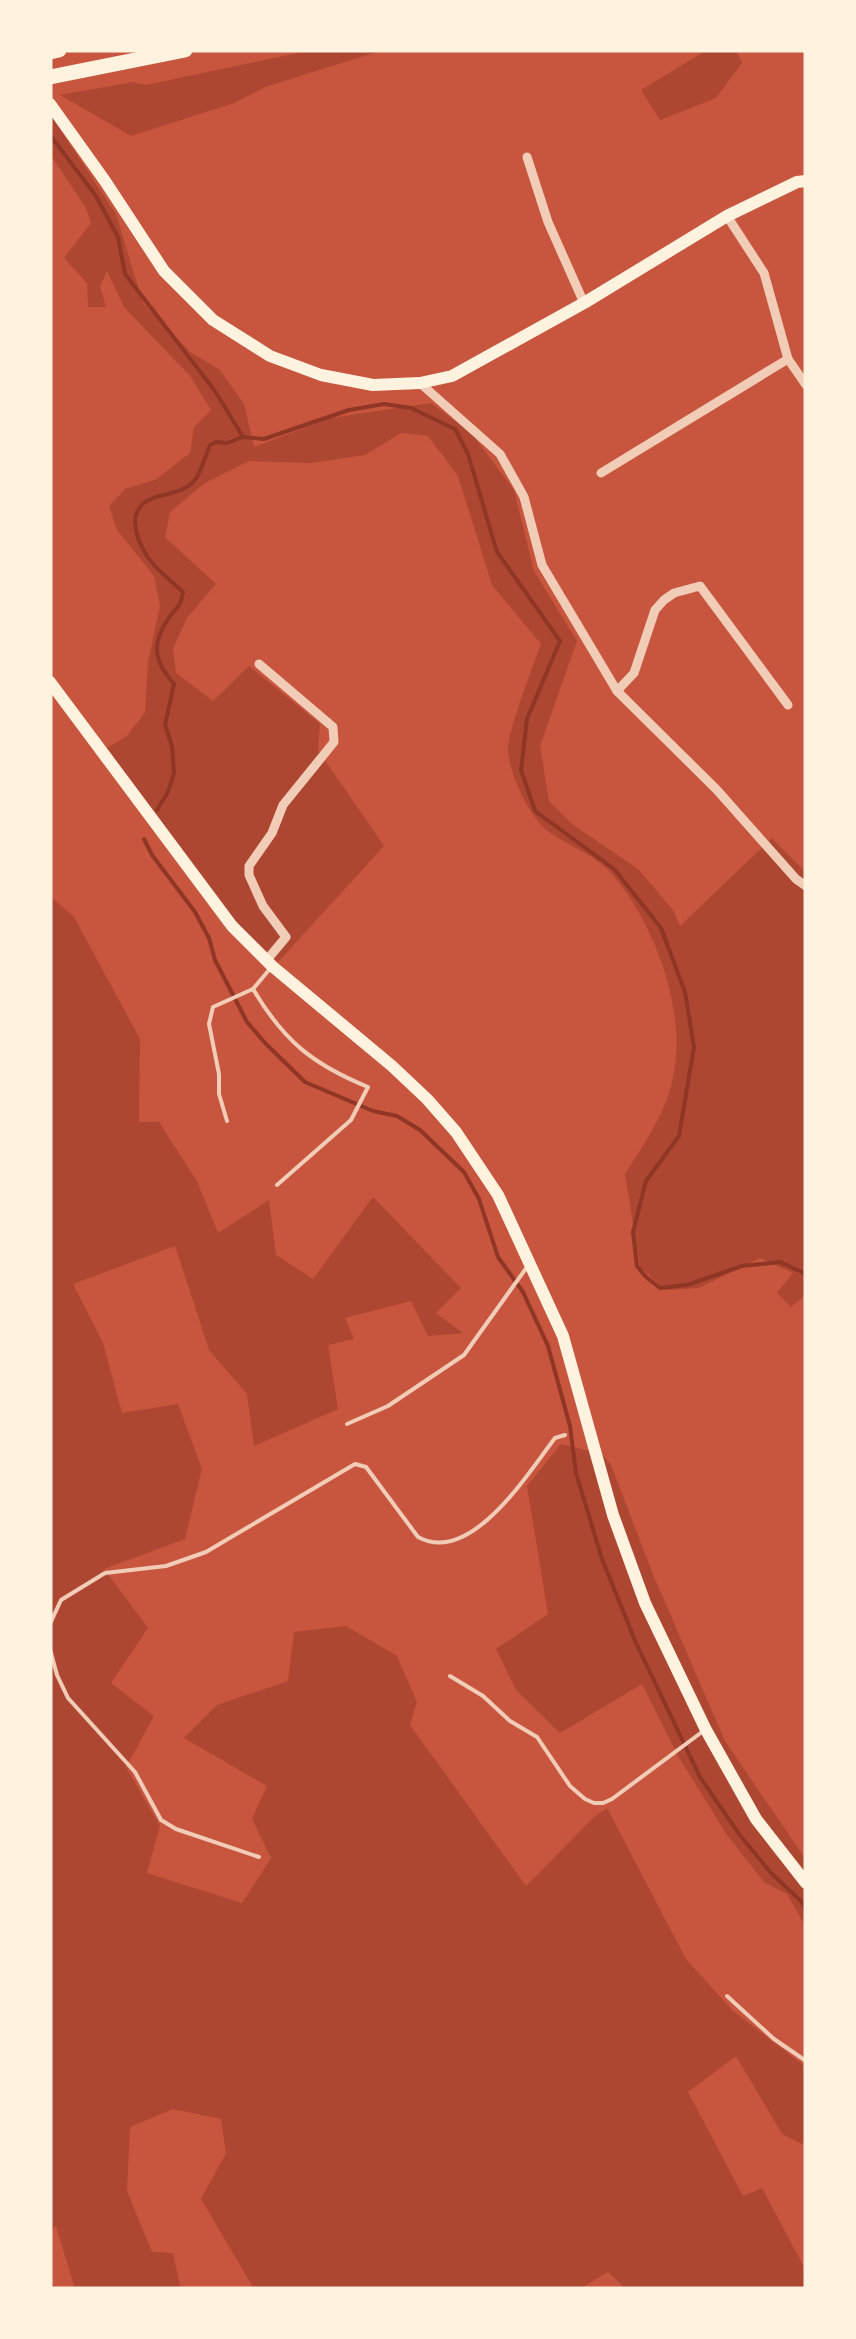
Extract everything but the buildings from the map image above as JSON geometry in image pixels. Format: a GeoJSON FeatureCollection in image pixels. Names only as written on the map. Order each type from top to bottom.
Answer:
{"type":"FeatureCollection","features":[{"type":"Feature","properties":{"kind":"highway"},"geometry":{"type":"LineString","coordinates":[[50,52],[59,50]]}},
{"type":"Feature","properties":{"kind":"highway"},"geometry":{"type":"LineString","coordinates":[[50,77],[185,50]]}},
{"type":"Feature","properties":{"kind":"main road"},"geometry":{"type":"LineString","coordinates":[[50,104],[164,270],[213,320],[270,356],[321,375],[373,385],[420,383],[452,376],[584,303],[728,216],[797,182],[806,182]]}},
{"type":"Feature","properties":{"kind":"main road"},"geometry":{"type":"LineString","coordinates":[[50,682],[232,926],[269,963],[392,1066],[456,1132],[498,1195],[563,1336],[613,1515],[645,1603],[706,1730],[756,1819],[806,1883]]}},
{"type":"Feature","properties":{"kind":"street"},"geometry":{"type":"LineString","coordinates":[[528,157],[548,222],[584,303]]}},
{"type":"Feature","properties":{"kind":"street"},"geometry":{"type":"LineString","coordinates":[[728,216],[764,273],[788,359],[806,385]]}},
{"type":"Feature","properties":{"kind":"street"},"geometry":{"type":"LineString","coordinates":[[601,473],[788,359]]}},
{"type":"Feature","properties":{"kind":"street"},"geometry":{"type":"LineString","coordinates":[[420,383],[500,454],[524,497],[542,564],[617,691],[806,886]]}},
{"type":"Feature","properties":{"kind":"street"},"geometry":{"type":"LineString","coordinates":[[617,691],[634,673],[656,610],[674,593],[700,586],[788,705]]}},
{"type":"Feature","properties":{"kind":"street"},"geometry":{"type":"LineString","coordinates":[[259,664],[333,727],[334,742],[283,805],[272,833],[249,866],[249,876],[263,906],[286,937],[269,963]]}},
{"type":"Feature","properties":{"kind":"lane"},"geometry":{"type":"LineString","coordinates":[[227,1121],[209,1024],[213,1007],[253,989],[269,963]]}},
{"type":"Feature","properties":{"kind":"lane"},"geometry":{"type":"LineString","coordinates":[[253,989],[269,1015],[317,1063],[368,1087],[352,1120],[276,1185]]}},
{"type":"Feature","properties":{"kind":"lane"},"geometry":{"type":"LineString","coordinates":[[347,1424],[388,1406],[464,1355],[523,1269],[531,1264]]}},
{"type":"Feature","properties":{"kind":"lane"},"geometry":{"type":"LineString","coordinates":[[50,1624],[61,1600],[105,1573],[166,1566],[206,1552],[355,1464],[366,1466],[418,1537],[428,1543],[452,1540],[489,1520],[555,1438],[565,1435]]}},
{"type":"Feature","properties":{"kind":"lane"},"geometry":{"type":"LineString","coordinates":[[50,1649],[68,1698],[135,1772],[162,1820],[176,1830],[259,1857]]}},
{"type":"Feature","properties":{"kind":"lane"},"geometry":{"type":"LineString","coordinates":[[450,1676],[536,1737],[570,1786],[594,1804],[612,1799],[706,1730]]}},
{"type":"Feature","properties":{"kind":"lane"},"geometry":{"type":"LineString","coordinates":[[727,1996],[774,2039],[806,2061]]}},
{"type":"Feature","properties":{"kind":"shaded area"},"geometry":{"type":"Polygon","coordinates":[[[312,50],[383,50],[265,87],[234,103],[131,136],[60,95],[133,82],[146,85],[312,50]]]}},
{"type":"Feature","properties":{"kind":"shaded area"},"geometry":{"type":"Polygon","coordinates":[[[707,50],[736,50],[742,63],[716,98],[660,120],[641,90],[707,50]]]}},
{"type":"Feature","properties":{"kind":"shaded area"},"geometry":{"type":"Polygon","coordinates":[[[50,114],[116,214],[143,303],[190,352],[220,370],[244,404],[254,447],[331,418],[431,403],[472,434],[514,490],[534,571],[577,641],[540,746],[549,801],[572,824],[638,869],[673,910],[680,926],[772,838],[806,873],[806,1295],[791,1307],[777,1293],[793,1273],[760,1258],[699,1288],[665,1290],[640,1267],[625,1174],[655,1126],[671,1086],[676,1047],[670,991],[651,936],[623,888],[601,863],[542,825],[517,785],[508,745],[541,644],[492,585],[458,476],[428,436],[401,433],[365,455],[311,463],[249,461],[205,483],[170,512],[165,537],[216,584],[187,618],[173,649],[176,673],[213,701],[249,666],[320,724],[318,750],[384,846],[278,962],[224,911],[107,748],[127,736],[145,712],[148,662],[160,606],[154,576],[117,530],[109,506],[125,489],[155,480],[190,453],[194,427],[211,410],[190,376],[124,307],[107,271],[100,286],[106,307],[88,307],[87,283],[64,258],[91,223],[86,208],[50,154],[50,114]]]}},
{"type":"Feature","properties":{"kind":"shaded area"},"geometry":{"type":"Polygon","coordinates":[[[50,896],[74,917],[140,1039],[139,1122],[159,1122],[197,1181],[218,1233],[269,1200],[276,1255],[313,1279],[373,1197],[461,1288],[436,1313],[463,1333],[428,1336],[411,1301],[345,1318],[354,1339],[328,1345],[338,1409],[254,1446],[247,1394],[209,1350],[175,1246],[73,1284],[103,1343],[122,1413],[178,1404],[202,1469],[185,1539],[104,1569],[148,1628],[111,1683],[154,1716],[126,1767],[160,1826],[147,1873],[242,1903],[271,1858],[252,1819],[267,1786],[184,1738],[217,1705],[288,1681],[294,1632],[346,1626],[397,1656],[417,1702],[410,1725],[526,1886],[607,1808],[686,1959],[733,2011],[806,2067],[806,2146],[782,2134],[736,2056],[688,2092],[743,2196],[762,2188],[806,2271],[806,2289],[626,2289],[608,2272],[580,2289],[254,2289],[201,2199],[226,2153],[221,2119],[173,2109],[130,2127],[127,2191],[152,2252],[173,2253],[181,2289],[75,2289],[56,2226],[50,2231],[50,896]]]}},
{"type":"Feature","properties":{"kind":"shaded area"},"geometry":{"type":"Polygon","coordinates":[[[561,1444],[602,1454],[611,1465],[725,1741],[806,1860],[806,1927],[787,1894],[764,1882],[727,1835],[678,1756],[642,1684],[560,1733],[516,1690],[496,1649],[548,1614],[527,1486],[561,1444]]]}},
{"type":"Feature","properties":{"kind":"waterway"},"geometry":{"type":"LineString","coordinates":[[50,135],[96,196],[118,237],[125,274],[215,391],[243,437],[264,439],[349,410],[384,404],[411,408],[455,429],[468,454],[497,552],[560,641],[527,719],[521,770],[535,811],[614,869],[661,928],[685,992],[694,1047],[679,1136],[646,1181],[633,1232],[637,1266],[660,1288],[687,1285],[742,1266],[780,1262],[806,1274]]}},
{"type":"Feature","properties":{"kind":"waterway"},"geometry":{"type":"LineString","coordinates":[[157,810],[174,773],[172,746],[165,725],[174,684],[159,661],[157,646],[183,592],[143,549],[136,530],[137,512],[151,499],[190,485],[210,445],[243,437]]}},
{"type":"Feature","properties":{"kind":"waterway"},"geometry":{"type":"LineString","coordinates":[[144,839],[195,912],[247,1022],[265,1043],[305,1082],[373,1111],[397,1116],[420,1130],[464,1172],[479,1199],[498,1257],[523,1292],[548,1346],[570,1426],[576,1473],[602,1559],[636,1643],[700,1777],[739,1834],[806,1910]]}}]}
